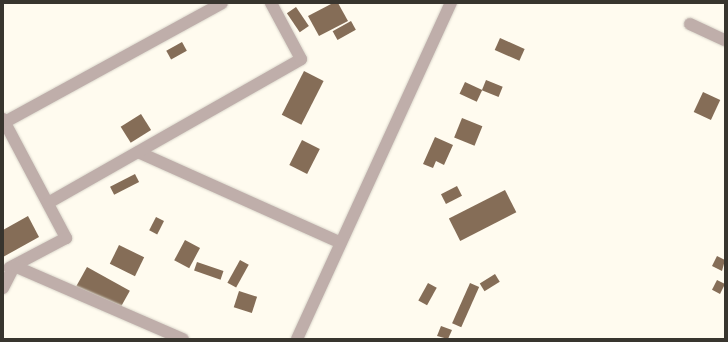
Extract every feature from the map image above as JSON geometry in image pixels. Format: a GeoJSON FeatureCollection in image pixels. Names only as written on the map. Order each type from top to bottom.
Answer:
{"type":"FeatureCollection","features":[{"type":"Feature","properties":{"kind":"street"},"geometry":{"type":"LineString","coordinates":[[3,272],[66,238],[4,120],[222,3]]}},
{"type":"Feature","properties":{"kind":"street"},"geometry":{"type":"LineString","coordinates":[[48,203],[301,59],[271,3]]}},
{"type":"Feature","properties":{"kind":"street"},"geometry":{"type":"LineString","coordinates":[[297,339],[451,3]]}},
{"type":"Feature","properties":{"kind":"street"},"geometry":{"type":"LineString","coordinates":[[690,24],[725,40]]}},
{"type":"Feature","properties":{"kind":"street"},"geometry":{"type":"LineString","coordinates":[[138,152],[341,243]]}},
{"type":"Feature","properties":{"kind":"street"},"geometry":{"type":"LineString","coordinates":[[3,288],[14,266]]}},
{"type":"Feature","properties":{"kind":"street"},"geometry":{"type":"LineString","coordinates":[[14,266],[184,339]]}},
{"type":"Feature","properties":{"kind":"building"},"geometry":{"type":"Polygon","coordinates":[[[333,3],[338,3],[348,21],[319,36],[308,16],[333,3]]]}},
{"type":"Feature","properties":{"kind":"building"},"geometry":{"type":"Polygon","coordinates":[[[296,7],[309,26],[300,32],[287,13],[296,7]]]}},
{"type":"Feature","properties":{"kind":"building"},"geometry":{"type":"Polygon","coordinates":[[[351,21],[356,30],[337,40],[333,31],[351,21]]]}},
{"type":"Feature","properties":{"kind":"building"},"geometry":{"type":"Polygon","coordinates":[[[500,38],[525,49],[519,61],[495,50],[500,38]]]}},
{"type":"Feature","properties":{"kind":"building"},"geometry":{"type":"Polygon","coordinates":[[[182,42],[187,51],[171,59],[166,51],[182,42]]]}},
{"type":"Feature","properties":{"kind":"building"},"geometry":{"type":"Polygon","coordinates":[[[304,71],[324,81],[301,125],[282,115],[304,71]]]}},
{"type":"Feature","properties":{"kind":"building"},"geometry":{"type":"Polygon","coordinates":[[[486,80],[503,87],[499,97],[482,90],[486,80]]]}},
{"type":"Feature","properties":{"kind":"building"},"geometry":{"type":"Polygon","coordinates":[[[465,82],[482,90],[477,102],[460,94],[465,82]]]}},
{"type":"Feature","properties":{"kind":"building"},"geometry":{"type":"Polygon","coordinates":[[[703,92],[720,100],[711,120],[694,112],[703,92]]]}},
{"type":"Feature","properties":{"kind":"building"},"geometry":{"type":"Polygon","coordinates":[[[141,114],[151,130],[131,143],[121,127],[141,114]]]}},
{"type":"Feature","properties":{"kind":"building"},"geometry":{"type":"Polygon","coordinates":[[[462,118],[482,126],[475,146],[454,137],[462,118]]]}},
{"type":"Feature","properties":{"kind":"building"},"geometry":{"type":"Polygon","coordinates":[[[435,137],[453,145],[444,165],[436,161],[433,168],[423,164],[435,137]]]}},
{"type":"Feature","properties":{"kind":"building"},"geometry":{"type":"Polygon","coordinates":[[[302,140],[320,149],[307,174],[289,165],[302,140]]]}},
{"type":"Feature","properties":{"kind":"building"},"geometry":{"type":"Polygon","coordinates":[[[135,174],[139,182],[114,195],[110,187],[135,174]]]}},
{"type":"Feature","properties":{"kind":"building"},"geometry":{"type":"Polygon","coordinates":[[[457,186],[462,196],[446,204],[441,194],[457,186]]]}},
{"type":"Feature","properties":{"kind":"building"},"geometry":{"type":"Polygon","coordinates":[[[505,190],[516,212],[460,241],[449,219],[505,190]]]}},
{"type":"Feature","properties":{"kind":"building"},"geometry":{"type":"Polygon","coordinates":[[[28,216],[39,237],[3,257],[3,230],[28,216]]]}},
{"type":"Feature","properties":{"kind":"building"},"geometry":{"type":"Polygon","coordinates":[[[156,217],[164,221],[157,234],[149,230],[156,217]]]}},
{"type":"Feature","properties":{"kind":"building"},"geometry":{"type":"Polygon","coordinates":[[[185,240],[200,248],[189,268],[174,260],[185,240]]]}},
{"type":"Feature","properties":{"kind":"building"},"geometry":{"type":"Polygon","coordinates":[[[119,245],[144,257],[135,276],[110,264],[119,245]]]}},
{"type":"Feature","properties":{"kind":"building"},"geometry":{"type":"Polygon","coordinates":[[[717,256],[725,260],[722,271],[712,266],[717,256]]]}},
{"type":"Feature","properties":{"kind":"building"},"geometry":{"type":"Polygon","coordinates":[[[240,260],[249,265],[236,288],[227,283],[240,260]]]}},
{"type":"Feature","properties":{"kind":"building"},"geometry":{"type":"Polygon","coordinates":[[[197,262],[223,271],[221,280],[194,271],[197,262]]]}},
{"type":"Feature","properties":{"kind":"building"},"geometry":{"type":"Polygon","coordinates":[[[87,267],[130,291],[118,313],[75,289],[87,267]]]}},
{"type":"Feature","properties":{"kind":"building"},"geometry":{"type":"Polygon","coordinates":[[[495,274],[500,282],[485,291],[480,284],[495,274]]]}},
{"type":"Feature","properties":{"kind":"building"},"geometry":{"type":"Polygon","coordinates":[[[717,280],[725,284],[720,294],[712,290],[717,280]]]}},
{"type":"Feature","properties":{"kind":"building"},"geometry":{"type":"Polygon","coordinates":[[[428,283],[437,288],[427,305],[418,300],[428,283]]]}},
{"type":"Feature","properties":{"kind":"building"},"geometry":{"type":"Polygon","coordinates":[[[470,283],[479,287],[461,327],[452,323],[470,283]]]}},
{"type":"Feature","properties":{"kind":"building"},"geometry":{"type":"Polygon","coordinates":[[[239,291],[257,297],[252,313],[234,307],[239,291]]]}},
{"type":"Feature","properties":{"kind":"building"},"geometry":{"type":"Polygon","coordinates":[[[441,326],[452,330],[448,339],[437,336],[441,326]]]}}]}
